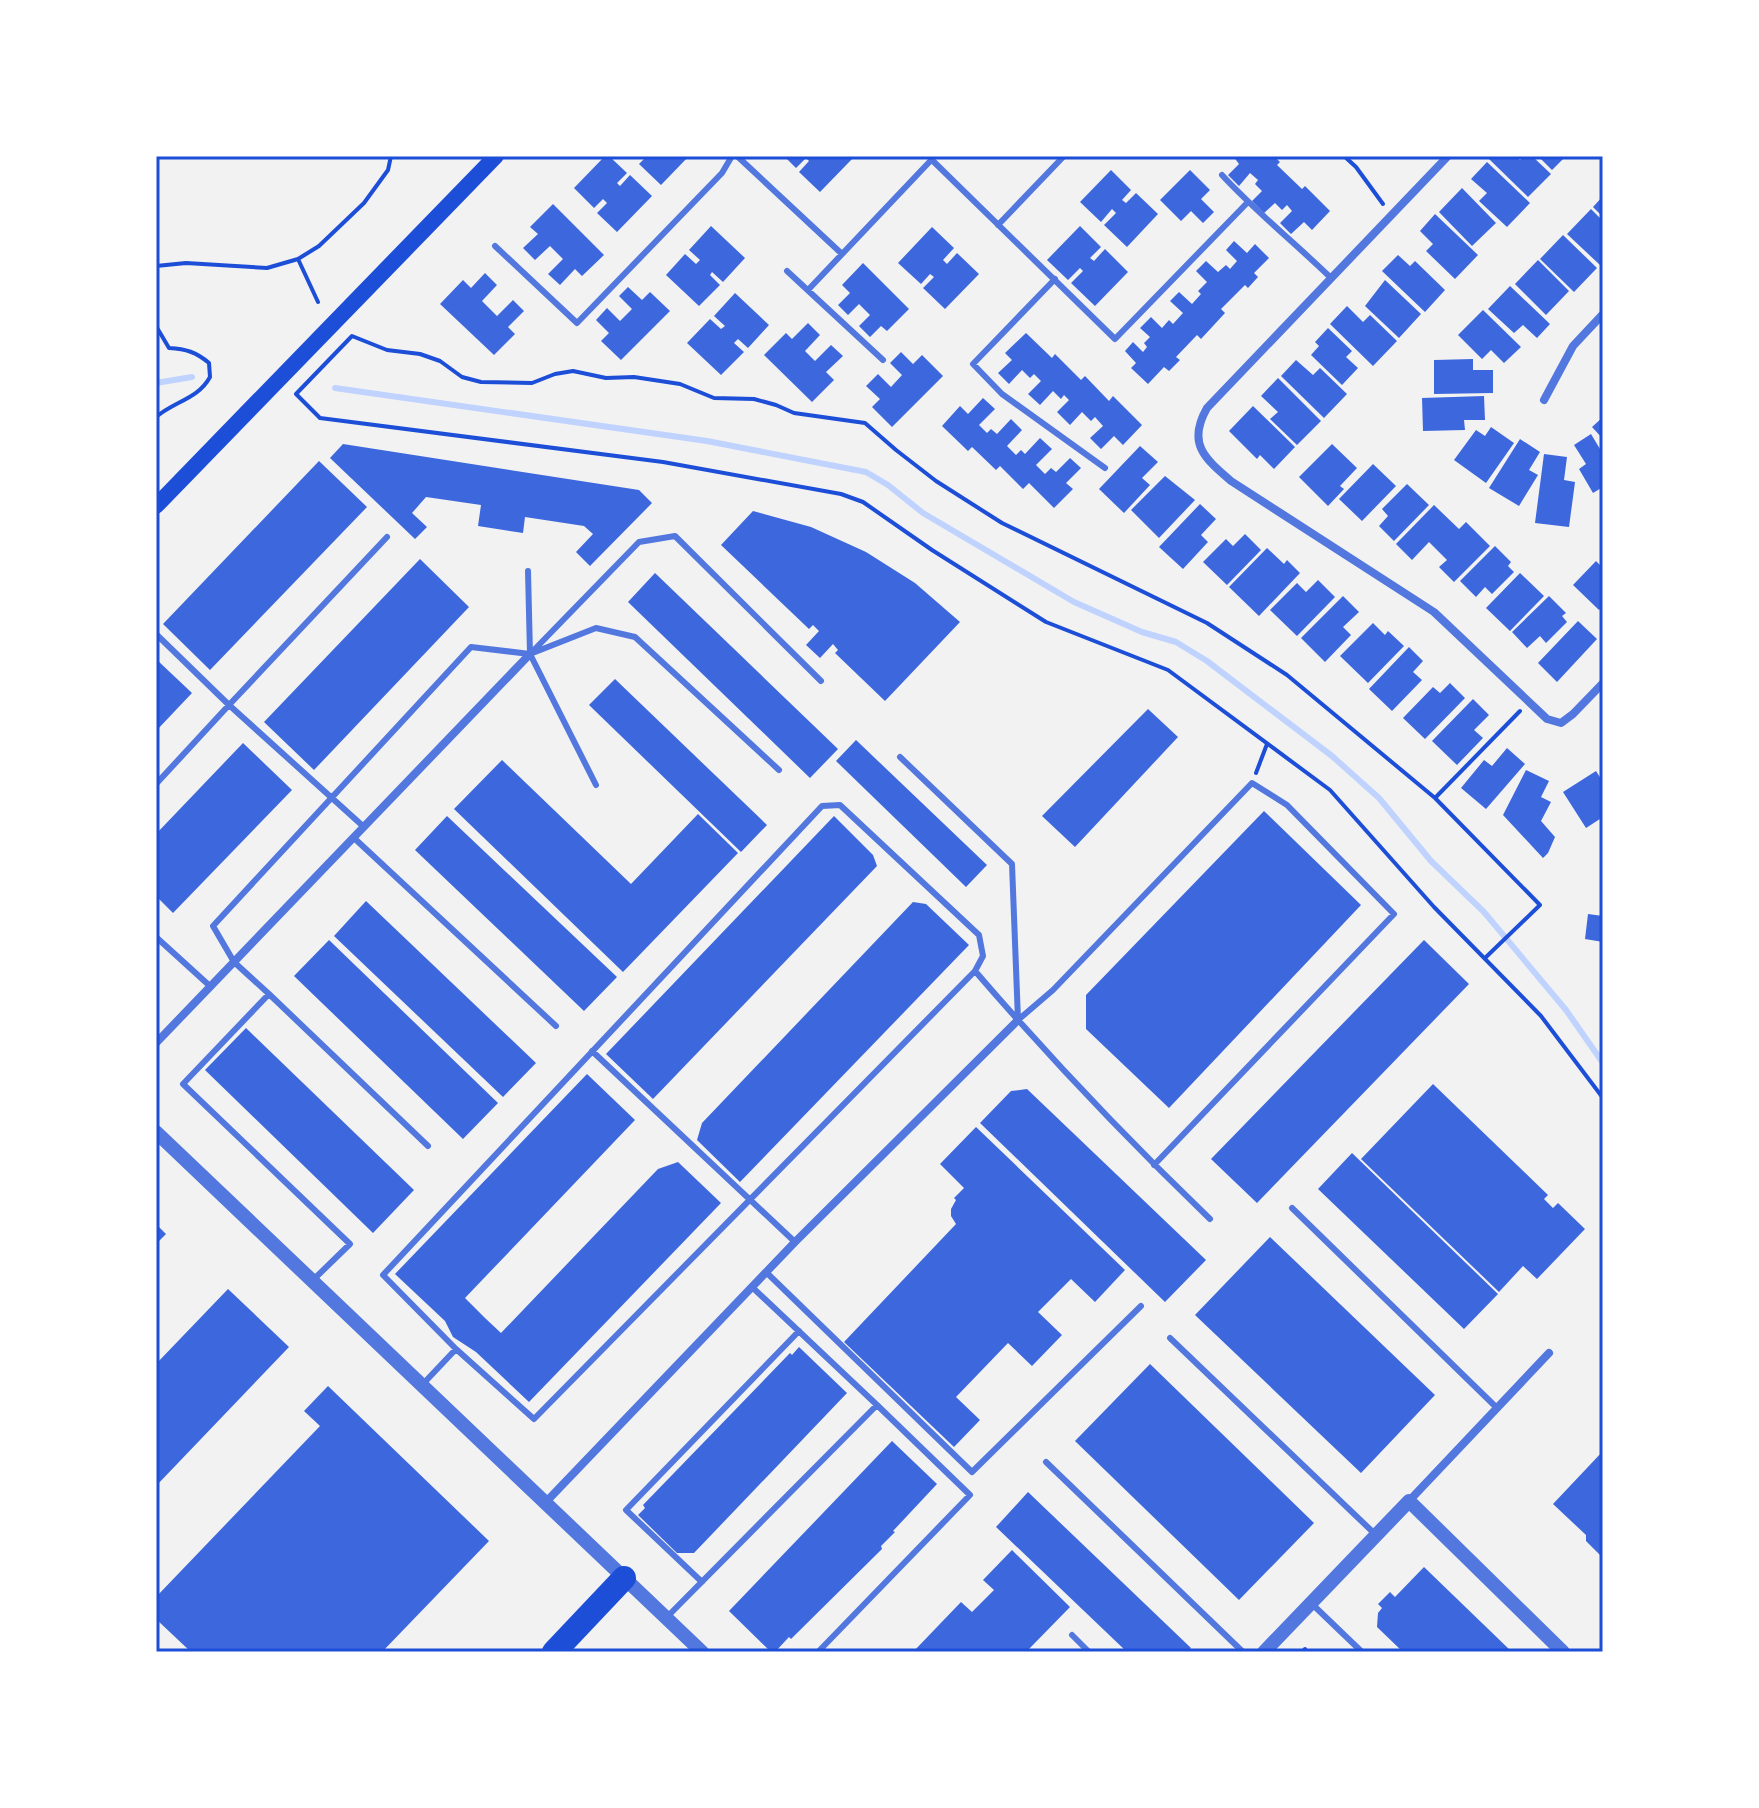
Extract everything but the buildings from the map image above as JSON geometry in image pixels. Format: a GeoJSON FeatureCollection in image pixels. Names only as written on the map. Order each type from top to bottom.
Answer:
{"type":"FeatureCollection","features":[{"type":"Feature","properties":{"kind":"highway"},"geometry":{"type":"LineString","coordinates":[[554,1652],[624,1578]]}},
{"type":"Feature","properties":{"kind":"main road"},"geometry":{"type":"LineString","coordinates":[[156,506],[496,156]]}},
{"type":"Feature","properties":{"kind":"street"},"geometry":{"type":"LineString","coordinates":[[1448,156],[1207,408],[1198,424],[1198,442],[1206,460],[1231,481],[1434,612],[1547,719],[1561,723],[1603,683]]}},
{"type":"Feature","properties":{"kind":"street"},"geometry":{"type":"LineString","coordinates":[[1544,400],[1573,346],[1603,314]]}},
{"type":"Feature","properties":{"kind":"street"},"geometry":{"type":"LineString","coordinates":[[156,1043],[530,654]]}},
{"type":"Feature","properties":{"kind":"street"},"geometry":{"type":"LineString","coordinates":[[545,1503],[795,1242],[1018,1020]]}},
{"type":"Feature","properties":{"kind":"street"},"geometry":{"type":"LineString","coordinates":[[156,1132],[702,1652]]}},
{"type":"Feature","properties":{"kind":"street"},"geometry":{"type":"LineString","coordinates":[[1264,1652],[1549,1353]]}},
{"type":"Feature","properties":{"kind":"street"},"geometry":{"type":"LineString","coordinates":[[1409,1501],[1563,1652]]}},
{"type":"Feature","properties":{"kind":"lane"},"geometry":{"type":"LineString","coordinates":[[495,246],[577,323],[735,156],[842,254]]}},
{"type":"Feature","properties":{"kind":"lane"},"geometry":{"type":"LineString","coordinates":[[998,225],[1064,156]]}},
{"type":"Feature","properties":{"kind":"lane"},"geometry":{"type":"LineString","coordinates":[[808,290],[933,158],[1115,339],[1247,203]]}},
{"type":"Feature","properties":{"kind":"lane"},"geometry":{"type":"LineString","coordinates":[[1222,175],[1247,203],[1331,278]]}},
{"type":"Feature","properties":{"kind":"lane"},"geometry":{"type":"LineString","coordinates":[[787,271],[883,360]]}},
{"type":"Feature","properties":{"kind":"lane"},"geometry":{"type":"LineString","coordinates":[[1055,279],[973,364],[1002,394],[1105,468]]}},
{"type":"Feature","properties":{"kind":"lane"},"geometry":{"type":"LineString","coordinates":[[530,654],[639,542],[675,536],[821,681]]}},
{"type":"Feature","properties":{"kind":"lane"},"geometry":{"type":"LineString","coordinates":[[156,784],[387,537]]}},
{"type":"Feature","properties":{"kind":"lane"},"geometry":{"type":"LineString","coordinates":[[528,571],[530,654],[596,785]]}},
{"type":"Feature","properties":{"kind":"lane"},"geometry":{"type":"LineString","coordinates":[[428,1146],[234,962],[213,926],[471,647],[530,654],[596,628],[635,637],[779,770]]}},
{"type":"Feature","properties":{"kind":"lane"},"geometry":{"type":"LineString","coordinates":[[156,634],[364,827]]}},
{"type":"Feature","properties":{"kind":"lane"},"geometry":{"type":"LineString","coordinates":[[900,757],[1012,864],[1018,1020]]}},
{"type":"Feature","properties":{"kind":"lane"},"geometry":{"type":"LineString","coordinates":[[1018,1020],[1053,990],[1252,783],[1287,805],[1394,914],[1154,1165]]}},
{"type":"Feature","properties":{"kind":"lane"},"geometry":{"type":"LineString","coordinates":[[840,805],[979,935],[983,956],[975,971],[534,1419],[456,1349],[383,1275],[822,806],[840,805]]}},
{"type":"Feature","properties":{"kind":"lane"},"geometry":{"type":"LineString","coordinates":[[354,838],[556,1026]]}},
{"type":"Feature","properties":{"kind":"lane"},"geometry":{"type":"LineString","coordinates":[[156,937],[211,987]]}},
{"type":"Feature","properties":{"kind":"lane"},"geometry":{"type":"LineString","coordinates":[[975,971],[1154,1165],[1210,1219]]}},
{"type":"Feature","properties":{"kind":"lane"},"geometry":{"type":"LineString","coordinates":[[269,994],[183,1084],[350,1244],[312,1281]]}},
{"type":"Feature","properties":{"kind":"lane"},"geometry":{"type":"LineString","coordinates":[[592,1051],[795,1242]]}},
{"type":"Feature","properties":{"kind":"lane"},"geometry":{"type":"LineString","coordinates":[[1292,1208],[1497,1408]]}},
{"type":"Feature","properties":{"kind":"lane"},"geometry":{"type":"LineString","coordinates":[[766,1272],[972,1472],[1141,1306]]}},
{"type":"Feature","properties":{"kind":"lane"},"geometry":{"type":"LineString","coordinates":[[752,1287],[970,1495],[818,1652]]}},
{"type":"Feature","properties":{"kind":"lane"},"geometry":{"type":"LineString","coordinates":[[702,1582],[626,1510],[799,1331]]}},
{"type":"Feature","properties":{"kind":"lane"},"geometry":{"type":"LineString","coordinates":[[1170,1338],[1376,1535]]}},
{"type":"Feature","properties":{"kind":"lane"},"geometry":{"type":"LineString","coordinates":[[422,1385],[456,1349]]}},
{"type":"Feature","properties":{"kind":"lane"},"geometry":{"type":"LineString","coordinates":[[666,1618],[877,1405]]}},
{"type":"Feature","properties":{"kind":"lane"},"geometry":{"type":"LineString","coordinates":[[1046,1462],[1243,1652]]}},
{"type":"Feature","properties":{"kind":"lane"},"geometry":{"type":"LineString","coordinates":[[1311,1603],[1362,1652]]}},
{"type":"Feature","properties":{"kind":"lane"},"geometry":{"type":"LineString","coordinates":[[1072,1635],[1089,1652]]}},
{"type":"Feature","properties":{"kind":"path"},"geometry":{"type":"LineString","coordinates":[[156,266],[186,263],[267,268],[298,259],[319,246],[354,213],[388,170],[391,156]]}},
{"type":"Feature","properties":{"kind":"path"},"geometry":{"type":"LineString","coordinates":[[1344,156],[1385,206]]}},
{"type":"Feature","properties":{"kind":"path"},"geometry":{"type":"LineString","coordinates":[[298,259],[318,302]]}},
{"type":"Feature","properties":{"kind":"path"},"geometry":{"type":"LineString","coordinates":[[156,326],[169,348],[198,354],[209,363],[210,377],[196,396],[166,408],[156,417]]}},
{"type":"Feature","properties":{"kind":"path"},"geometry":{"type":"LineString","coordinates":[[1485,958],[1540,905],[1435,798],[1287,675],[1207,623],[1002,523],[936,481],[865,423],[794,413],[754,399],[714,398],[680,384],[634,377],[606,378],[573,371],[532,383],[481,382],[462,377],[440,361],[420,354],[387,350],[352,336],[296,394],[320,418],[663,462],[841,494],[863,502],[1046,622],[1168,670],[1330,790],[1434,907],[1541,1016],[1603,1098]]}},
{"type":"Feature","properties":{"kind":"path"},"geometry":{"type":"LineString","coordinates":[[1435,798],[1529,701]]}},
{"type":"Feature","properties":{"kind":"path"},"geometry":{"type":"LineString","coordinates":[[1252,783],[1268,743]]}},
{"type":"Feature","properties":{"kind":"waterway"},"geometry":{"type":"LineString","coordinates":[[156,383],[192,377]]}},
{"type":"Feature","properties":{"kind":"waterway"},"geometry":{"type":"LineString","coordinates":[[335,388],[707,441],[866,472],[923,513],[1074,602],[1142,632],[1176,642],[1207,661],[1332,756],[1379,798],[1431,861],[1484,912],[1566,1010],[1603,1063]]}}]}
